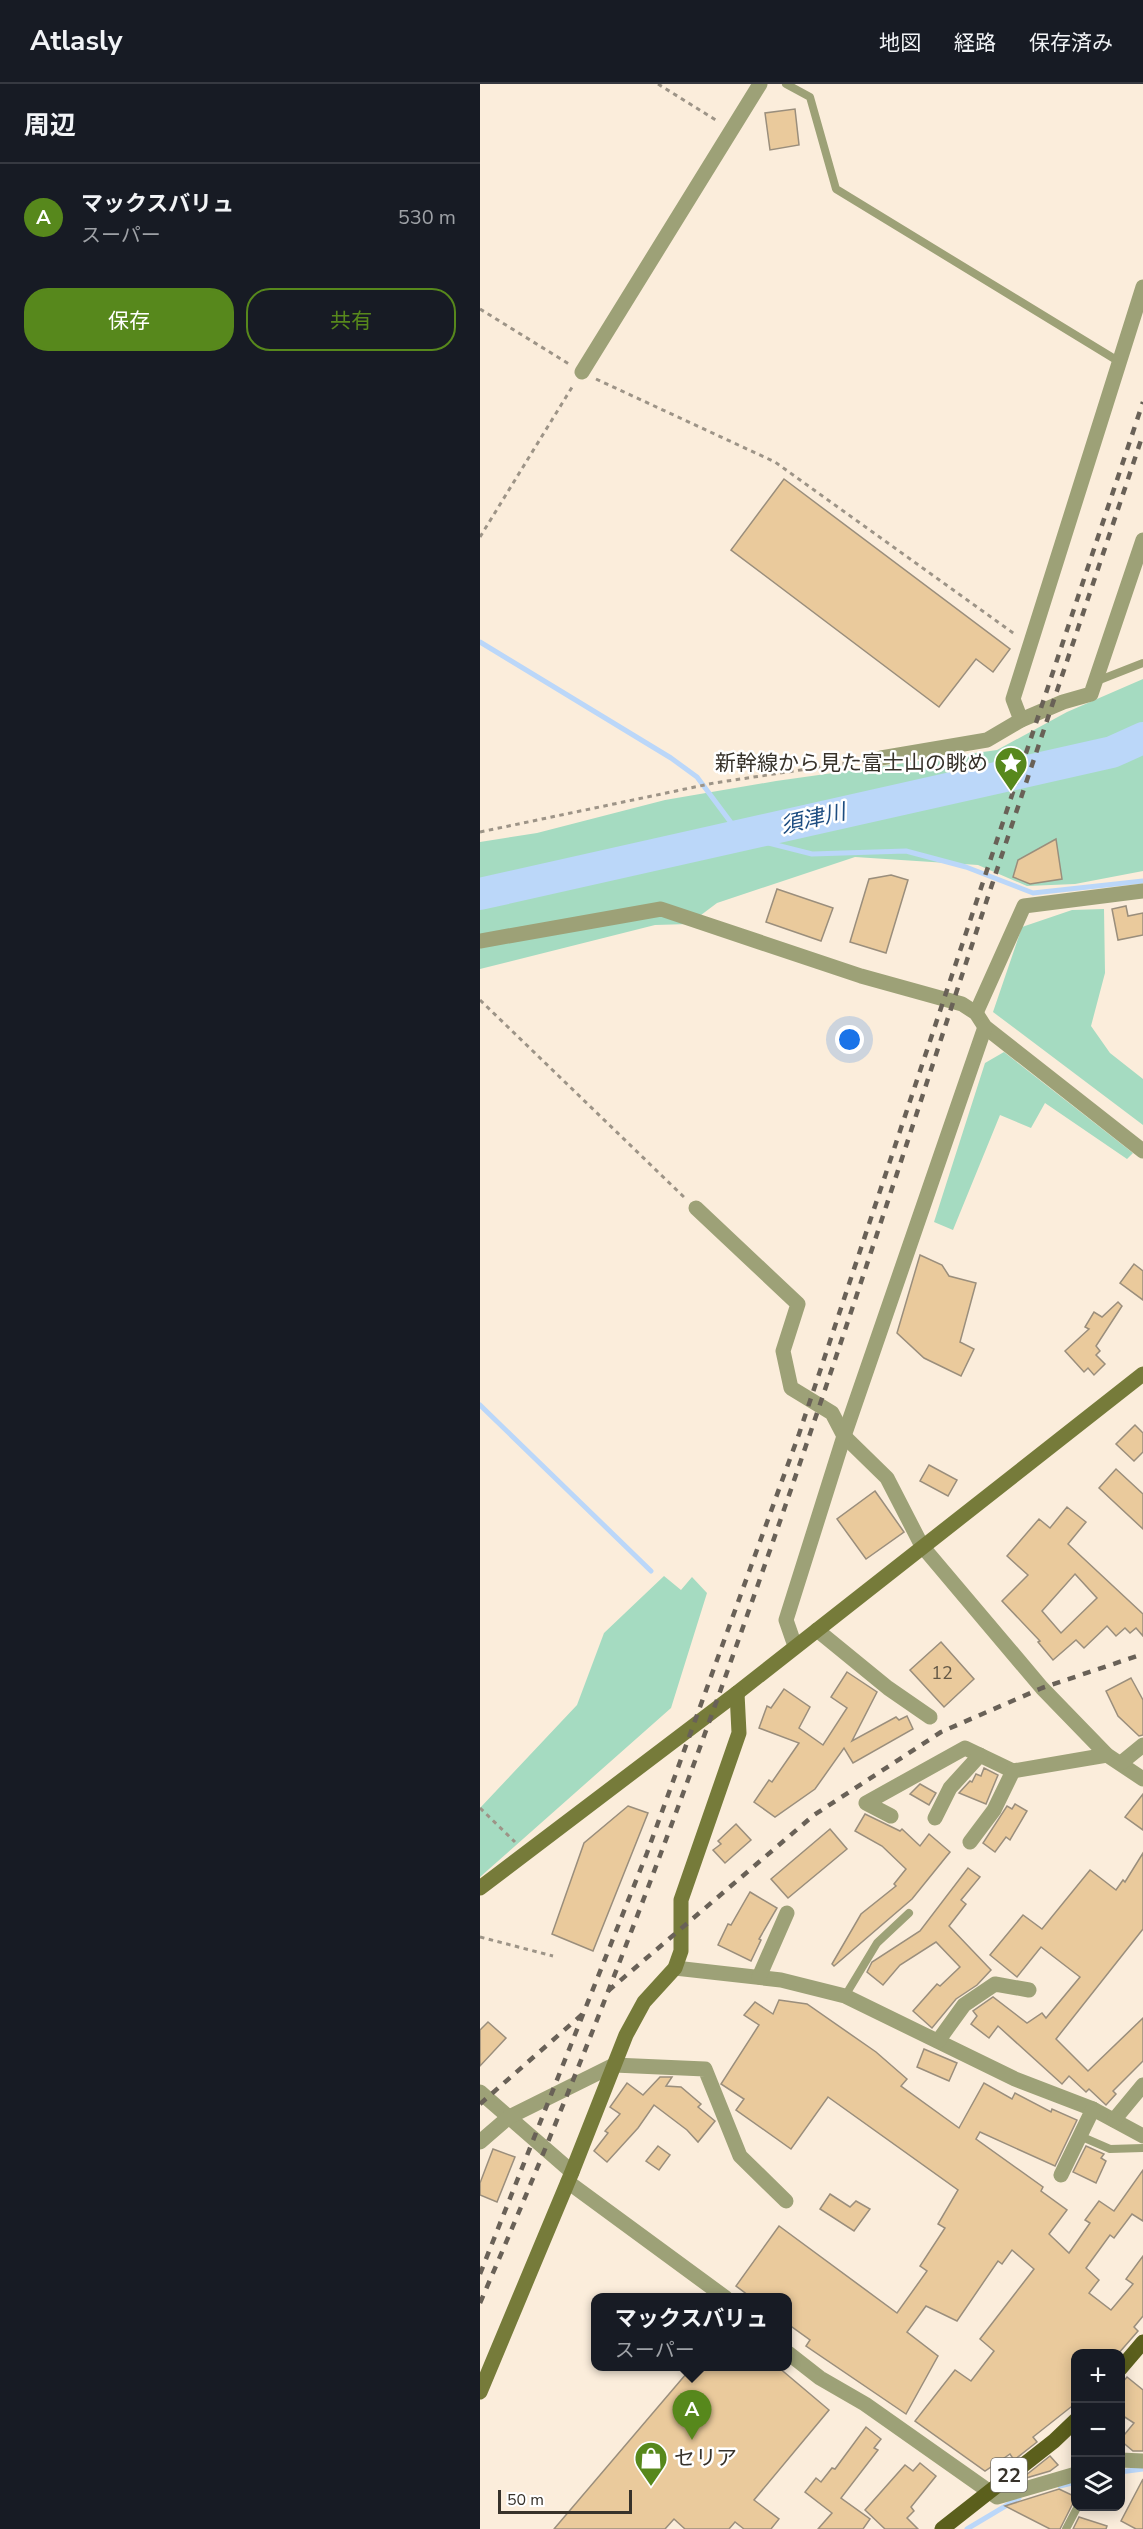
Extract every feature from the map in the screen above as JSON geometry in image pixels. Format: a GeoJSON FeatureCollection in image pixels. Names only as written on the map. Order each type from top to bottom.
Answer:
{"type":"FeatureCollection","features":[{"type":"Feature","properties":{"kind":"main road"},"geometry":{"type":"LineString","coordinates":[[1125,2363],[1143,2342]]}},
{"type":"Feature","properties":{"kind":"main road","name":"22"},"geometry":{"type":"LineString","coordinates":[[942,2529],[1071,2425]]}},
{"type":"Feature","properties":{"kind":"street"},"geometry":{"type":"LineString","coordinates":[[582,372],[760,84]]}},
{"type":"Feature","properties":{"kind":"street"},"geometry":{"type":"LineString","coordinates":[[1020,720],[1013,699],[1143,286]]}},
{"type":"Feature","properties":{"kind":"street"},"geometry":{"type":"LineString","coordinates":[[881,758],[987,740],[1020,720],[1063,702],[1090,694],[1143,540]]}},
{"type":"Feature","properties":{"kind":"street"},"geometry":{"type":"LineString","coordinates":[[976,1013],[1024,906],[1143,891]]}},
{"type":"Feature","properties":{"kind":"street"},"geometry":{"type":"LineString","coordinates":[[480,941],[660,909],[861,976],[962,1004],[976,1013],[985,1028],[1143,1151]]}},
{"type":"Feature","properties":{"kind":"street"},"geometry":{"type":"LineString","coordinates":[[795,1646],[786,1620],[844,1436],[985,1028]]}},
{"type":"Feature","properties":{"kind":"street"},"geometry":{"type":"LineString","coordinates":[[696,1208],[798,1304],[783,1351],[791,1388],[832,1413],[844,1436],[886,1478],[922,1546],[1042,1689],[1107,1755],[1143,1779]]}},
{"type":"Feature","properties":{"kind":"street"},"geometry":{"type":"LineString","coordinates":[[480,1888],[737,1693],[1143,1374]]}},
{"type":"Feature","properties":{"kind":"street"},"geometry":{"type":"LineString","coordinates":[[817,1630],[888,1688],[930,1717]]}},
{"type":"Feature","properties":{"kind":"street"},"geometry":{"type":"LineString","coordinates":[[480,2392],[570,2177],[626,2035],[644,2002],[675,1968],[681,1951],[681,1900],[699,1842],[739,1733],[737,1693]]}},
{"type":"Feature","properties":{"kind":"street"},"geometry":{"type":"LineString","coordinates":[[1121,1763],[1143,1745]]}},
{"type":"Feature","properties":{"kind":"street"},"geometry":{"type":"LineString","coordinates":[[891,1816],[866,1803],[965,1748],[1013,1771],[1107,1755]]}},
{"type":"Feature","properties":{"kind":"street"},"geometry":{"type":"LineString","coordinates":[[935,1818],[950,1788],[980,1755]]}},
{"type":"Feature","properties":{"kind":"street"},"geometry":{"type":"LineString","coordinates":[[970,1842],[994,1810],[1013,1771]]}},
{"type":"Feature","properties":{"kind":"street"},"geometry":{"type":"LineString","coordinates":[[759,1977],[787,1913]]}},
{"type":"Feature","properties":{"kind":"street"},"geometry":{"type":"LineString","coordinates":[[675,1968],[781,1980],[845,1996],[1015,2079],[1093,2109],[1143,2136]]}},
{"type":"Feature","properties":{"kind":"street"},"geometry":{"type":"LineString","coordinates":[[938,2041],[964,2005],[994,1984],[1029,1990]]}},
{"type":"Feature","properties":{"kind":"street"},"geometry":{"type":"LineString","coordinates":[[480,2142],[509,2117],[614,2064],[705,2069],[740,2156],[786,2201]]}},
{"type":"Feature","properties":{"kind":"street"},"geometry":{"type":"LineString","coordinates":[[1114,2120],[1143,2085]]}},
{"type":"Feature","properties":{"kind":"street"},"geometry":{"type":"LineString","coordinates":[[480,2092],[570,2177],[720,2293]]}},
{"type":"Feature","properties":{"kind":"street"},"geometry":{"type":"LineString","coordinates":[[1061,2175],[1093,2109]]}},
{"type":"Feature","properties":{"kind":"street"},"geometry":{"type":"LineString","coordinates":[[792,2355],[820,2378],[865,2403],[997,2497],[1071,2475]]}},
{"type":"Feature","properties":{"kind":"street"},"geometry":{"type":"LineString","coordinates":[[1125,2460],[1143,2461]]}},
{"type":"Feature","properties":{"kind":"lane"},"geometry":{"type":"LineString","coordinates":[[786,84],[810,97],[836,189],[1118,361]]}},
{"type":"Feature","properties":{"kind":"lane"},"geometry":{"type":"LineString","coordinates":[[1096,681],[1143,663]]}},
{"type":"Feature","properties":{"kind":"lane"},"geometry":{"type":"LineString","coordinates":[[845,1996],[877,1943],[909,1913]]}},
{"type":"Feature","properties":{"kind":"lane"},"geometry":{"type":"LineString","coordinates":[[1080,2136],[1110,2149],[1143,2148]]}},
{"type":"Feature","properties":{"kind":"lane"},"geometry":{"type":"LineString","coordinates":[[1066,2529],[1075,2511]]}},
{"type":"Feature","properties":{"kind":"path"},"geometry":{"type":"LineString","coordinates":[[658,84],[731,129]]}},
{"type":"Feature","properties":{"kind":"path"},"geometry":{"type":"LineString","coordinates":[[480,309],[582,372],[775,462],[1030,645]]}},
{"type":"Feature","properties":{"kind":"path"},"geometry":{"type":"LineString","coordinates":[[480,537],[582,372]]}},
{"type":"Feature","properties":{"kind":"path"},"geometry":{"type":"LineString","coordinates":[[480,832],[714,783],[881,758]]}},
{"type":"Feature","properties":{"kind":"path"},"geometry":{"type":"LineString","coordinates":[[480,1000],[696,1208]]}},
{"type":"Feature","properties":{"kind":"path"},"geometry":{"type":"LineString","coordinates":[[480,1808],[525,1852]]}},
{"type":"Feature","properties":{"kind":"path"},"geometry":{"type":"LineString","coordinates":[[480,1937],[553,1956]]}},
{"type":"Feature","properties":{"kind":"green space"},"geometry":{"type":"Polygon","coordinates":[[[1143,679],[1143,871],[1075,884],[1027,886],[978,865],[855,857],[717,903],[689,924],[655,925],[480,969],[480,842],[537,833],[665,800],[776,781],[997,750],[1067,712],[1143,679]]]}},
{"type":"Feature","properties":{"kind":"green space"},"geometry":{"type":"Polygon","coordinates":[[[1104,909],[1105,973],[1091,1026],[1110,1053],[1143,1079],[1143,1125],[993,1012],[1022,927],[1072,910],[1104,909]]]}},
{"type":"Feature","properties":{"kind":"green space"},"geometry":{"type":"Polygon","coordinates":[[[1004,1052],[1133,1153],[1127,1159],[1045,1103],[1031,1128],[1000,1115],[953,1230],[934,1222],[985,1063],[1004,1052]]]}},
{"type":"Feature","properties":{"kind":"green space"},"geometry":{"type":"Polygon","coordinates":[[[664,1576],[681,1590],[692,1577],[707,1593],[671,1708],[480,1877],[480,1808],[577,1705],[604,1633],[664,1576]]]}},
{"type":"Feature","properties":{"kind":"building"},"geometry":{"type":"Polygon","coordinates":[[[795,109],[799,145],[770,150],[765,113],[795,109]]]}},
{"type":"Feature","properties":{"kind":"building"},"geometry":{"type":"Polygon","coordinates":[[[784,479],[1010,649],[993,672],[976,659],[939,707],[731,550],[784,479]]]}},
{"type":"Feature","properties":{"kind":"building"},"geometry":{"type":"Polygon","coordinates":[[[1056,839],[1062,879],[1030,884],[1013,877],[1018,860],[1056,839]]]}},
{"type":"Feature","properties":{"kind":"building"},"geometry":{"type":"Polygon","coordinates":[[[891,875],[908,880],[886,953],[850,942],[869,879],[891,875]]]}},
{"type":"Feature","properties":{"kind":"building"},"geometry":{"type":"Polygon","coordinates":[[[777,889],[833,908],[821,941],[766,922],[777,889]]]}},
{"type":"Feature","properties":{"kind":"building"},"geometry":{"type":"Polygon","coordinates":[[[1126,906],[1128,916],[1143,913],[1143,935],[1118,940],[1112,909],[1126,906]]]}},
{"type":"Feature","properties":{"kind":"building"},"geometry":{"type":"Polygon","coordinates":[[[920,1255],[942,1265],[949,1276],[976,1283],[960,1342],[974,1349],[961,1376],[924,1358],[897,1333],[920,1255]]]}},
{"type":"Feature","properties":{"kind":"building"},"geometry":{"type":"Polygon","coordinates":[[[1134,1264],[1143,1271],[1143,1300],[1120,1283],[1134,1264]]]}},
{"type":"Feature","properties":{"kind":"building"},"geometry":{"type":"Polygon","coordinates":[[[1118,1302],[1122,1306],[1096,1346],[1100,1351],[1096,1355],[1105,1364],[1094,1375],[1088,1368],[1084,1372],[1065,1351],[1089,1329],[1085,1327],[1094,1312],[1102,1317],[1118,1302]]]}},
{"type":"Feature","properties":{"kind":"building"},"geometry":{"type":"Polygon","coordinates":[[[1135,1425],[1143,1433],[1143,1452],[1134,1461],[1116,1444],[1135,1425]]]}},
{"type":"Feature","properties":{"kind":"building"},"geometry":{"type":"Polygon","coordinates":[[[929,1465],[957,1480],[948,1496],[920,1481],[929,1465]]]}},
{"type":"Feature","properties":{"kind":"building"},"geometry":{"type":"Polygon","coordinates":[[[1116,1469],[1143,1494],[1143,1529],[1099,1488],[1116,1469]]]}},
{"type":"Feature","properties":{"kind":"building"},"geometry":{"type":"Polygon","coordinates":[[[875,1491],[904,1532],[866,1559],[837,1519],[875,1491]]]}},
{"type":"Feature","properties":{"kind":"building"},"geometry":{"type":"Polygon","coordinates":[[[1067,1507],[1086,1522],[1068,1544],[1143,1614],[1143,1636],[1136,1628],[1130,1633],[1125,1628],[1116,1636],[1107,1626],[1084,1648],[1076,1640],[1053,1660],[1038,1642],[1040,1641],[1002,1601],[1028,1575],[1007,1556],[1039,1519],[1050,1528],[1067,1507]],[[1075,1574],[1042,1611],[1061,1633],[1097,1598],[1075,1574]]]}},
{"type":"Feature","properties":{"kind":"building"},"geometry":{"type":"Polygon","coordinates":[[[941,1642],[974,1679],[944,1707],[910,1670],[941,1642]]]}},
{"type":"Feature","properties":{"kind":"building"},"geometry":{"type":"Polygon","coordinates":[[[847,1672],[877,1692],[852,1741],[896,1717],[899,1720],[907,1716],[913,1729],[853,1763],[844,1748],[815,1789],[775,1817],[754,1802],[769,1780],[772,1782],[799,1743],[759,1728],[767,1706],[771,1708],[784,1689],[810,1707],[799,1728],[823,1745],[847,1708],[831,1697],[847,1672]]]}},
{"type":"Feature","properties":{"kind":"building"},"geometry":{"type":"Polygon","coordinates":[[[1131,1678],[1143,1700],[1143,1735],[1139,1736],[1118,1716],[1106,1691],[1131,1678]]]}},
{"type":"Feature","properties":{"kind":"building"},"geometry":{"type":"Polygon","coordinates":[[[984,1768],[998,1775],[986,1804],[959,1793],[970,1781],[972,1782],[976,1774],[981,1776],[984,1768]]]}},
{"type":"Feature","properties":{"kind":"building"},"geometry":{"type":"Polygon","coordinates":[[[920,1784],[936,1793],[929,1805],[910,1794],[920,1784]]]}},
{"type":"Feature","properties":{"kind":"building"},"geometry":{"type":"Polygon","coordinates":[[[1143,1794],[1143,1830],[1125,1817],[1143,1794]]]}},
{"type":"Feature","properties":{"kind":"building"},"geometry":{"type":"Polygon","coordinates":[[[1015,1804],[1027,1811],[1010,1840],[1006,1837],[995,1852],[983,1843],[1007,1806],[1012,1809],[1015,1804]]]}},
{"type":"Feature","properties":{"kind":"building"},"geometry":{"type":"Polygon","coordinates":[[[628,1806],[648,1813],[593,1951],[552,1934],[584,1843],[628,1806]]]}},
{"type":"Feature","properties":{"kind":"building"},"geometry":{"type":"Polygon","coordinates":[[[865,1814],[900,1831],[902,1829],[920,1846],[929,1834],[950,1852],[912,1899],[834,1966],[832,1964],[861,1914],[896,1886],[894,1884],[906,1869],[882,1846],[855,1831],[865,1814]]]}},
{"type":"Feature","properties":{"kind":"building"},"geometry":{"type":"Polygon","coordinates":[[[736,1824],[751,1840],[725,1863],[713,1850],[721,1844],[718,1841],[736,1824]]]}},
{"type":"Feature","properties":{"kind":"building"},"geometry":{"type":"Polygon","coordinates":[[[830,1829],[847,1849],[788,1898],[771,1879],[830,1829]]]}},
{"type":"Feature","properties":{"kind":"building"},"geometry":{"type":"Polygon","coordinates":[[[1143,1853],[1143,1929],[1056,2039],[1088,2071],[1143,2018],[1143,2061],[1113,2091],[1116,2094],[1106,2105],[1089,2089],[1086,2092],[1069,2076],[1062,2084],[998,2026],[989,2038],[971,2024],[977,2016],[973,2011],[993,1997],[1027,2023],[1042,2013],[1046,2018],[1080,1977],[1041,1947],[1017,1977],[990,1955],[1023,1915],[1042,1929],[1090,1870],[1116,1890],[1123,1880],[1125,1882],[1143,1853]]]}},
{"type":"Feature","properties":{"kind":"building"},"geometry":{"type":"Polygon","coordinates":[[[968,1868],[980,1877],[961,1900],[966,1904],[949,1926],[991,1970],[977,1985],[956,1999],[932,2028],[913,2011],[937,1984],[940,1986],[960,1967],[936,1942],[900,1965],[883,1985],[867,1972],[872,1962],[920,1931],[968,1868]]]}},
{"type":"Feature","properties":{"kind":"building"},"geometry":{"type":"Polygon","coordinates":[[[750,1892],[777,1908],[759,1939],[761,1940],[751,1961],[718,1945],[728,1924],[731,1925],[750,1892]]]}},
{"type":"Feature","properties":{"kind":"building"},"geometry":{"type":"Polygon","coordinates":[[[779,2000],[807,2004],[876,2052],[907,2079],[901,2086],[959,2128],[984,2083],[1012,2099],[1015,2093],[1051,2112],[1052,2109],[1077,2120],[1055,2166],[980,2132],[976,2139],[1043,2187],[1041,2191],[1067,2210],[1049,2234],[1069,2253],[1090,2223],[1085,2220],[1099,2201],[1114,2211],[1143,2170],[1143,2221],[1132,2214],[1114,2238],[1110,2235],[1086,2268],[1099,2280],[1089,2293],[1111,2310],[1133,2284],[1126,2279],[1143,2256],[1143,2316],[1134,2327],[1138,2331],[1122,2349],[1071,2349],[1071,2407],[1033,2437],[1037,2442],[1014,2460],[1010,2454],[985,2471],[915,2421],[955,2370],[971,2381],[994,2351],[980,2339],[1034,2269],[1012,2250],[1002,2264],[998,2261],[957,2321],[926,2306],[907,2332],[938,2356],[906,2414],[806,2346],[810,2340],[792,2327],[792,2293],[745,2293],[736,2286],[779,2226],[897,2313],[927,2271],[920,2266],[945,2228],[938,2224],[958,2190],[828,2097],[791,2149],[736,2110],[744,2099],[721,2084],[759,2025],[744,2015],[755,2002],[773,2014],[779,2000]]]}},
{"type":"Feature","properties":{"kind":"building"},"geometry":{"type":"Polygon","coordinates":[[[488,2022],[506,2038],[480,2066],[480,2030],[488,2022]]]}},
{"type":"Feature","properties":{"kind":"building"},"geometry":{"type":"Polygon","coordinates":[[[924,2049],[957,2063],[949,2081],[917,2067],[924,2049]]]}},
{"type":"Feature","properties":{"kind":"building"},"geometry":{"type":"Polygon","coordinates":[[[660,2077],[672,2077],[666,2086],[681,2087],[701,2104],[698,2107],[715,2121],[698,2142],[687,2130],[654,2105],[638,2128],[607,2162],[594,2151],[608,2133],[605,2131],[620,2114],[610,2107],[627,2083],[643,2095],[660,2077]]]}},
{"type":"Feature","properties":{"kind":"building"},"geometry":{"type":"Polygon","coordinates":[[[658,2146],[670,2155],[659,2170],[646,2161],[658,2146]]]}},
{"type":"Feature","properties":{"kind":"building"},"geometry":{"type":"Polygon","coordinates":[[[1086,2146],[1104,2154],[1101,2158],[1106,2161],[1096,2183],[1073,2172],[1086,2146]]]}},
{"type":"Feature","properties":{"kind":"building"},"geometry":{"type":"Polygon","coordinates":[[[493,2149],[515,2157],[497,2202],[480,2195],[480,2183],[493,2149]]]}},
{"type":"Feature","properties":{"kind":"building"},"geometry":{"type":"Polygon","coordinates":[[[830,2194],[850,2207],[856,2201],[870,2209],[854,2231],[820,2209],[830,2194]]]}},
{"type":"Feature","properties":{"kind":"building"},"geometry":{"type":"Polygon","coordinates":[[[689,2371],[783,2371],[829,2410],[754,2500],[779,2519],[771,2529],[744,2529],[735,2522],[729,2529],[685,2529],[674,2519],[665,2529],[554,2529],[689,2371]]]}},
{"type":"Feature","properties":{"kind":"building"},"geometry":{"type":"Polygon","coordinates":[[[1127,2377],[1143,2390],[1143,2451],[1133,2451],[1125,2444],[1125,2434],[1134,2423],[1125,2417],[1125,2379],[1127,2377]]]}},
{"type":"Feature","properties":{"kind":"building"},"geometry":{"type":"Polygon","coordinates":[[[866,2427],[881,2439],[874,2448],[878,2450],[841,2498],[870,2519],[863,2529],[818,2529],[832,2513],[805,2492],[816,2478],[821,2482],[832,2468],[835,2469],[866,2427]]]}},
{"type":"Feature","properties":{"kind":"building"},"geometry":{"type":"Polygon","coordinates":[[[1050,2456],[1058,2465],[1050,2471],[1026,2478],[1025,2476],[1050,2456]]]}},
{"type":"Feature","properties":{"kind":"building"},"geometry":{"type":"Polygon","coordinates":[[[920,2463],[936,2476],[911,2507],[914,2511],[907,2518],[918,2529],[885,2529],[865,2510],[905,2465],[913,2471],[920,2463]]]}},
{"type":"Feature","properties":{"kind":"building"},"geometry":{"type":"Polygon","coordinates":[[[1143,2479],[1143,2529],[1136,2529],[1121,2521],[1143,2479]]]}},
{"type":"Feature","properties":{"kind":"building"},"geometry":{"type":"Polygon","coordinates":[[[1059,2489],[1071,2495],[1071,2507],[1060,2529],[1050,2529],[1005,2506],[1059,2489]]]}},
{"type":"Feature","properties":{"kind":"building"},"geometry":{"type":"Polygon","coordinates":[[[1079,2517],[1107,2526],[1106,2529],[1073,2529],[1079,2517]]]}},
{"type":"Feature","properties":{"kind":"waterway"},"geometry":{"type":"LineString","coordinates":[[480,642],[671,758],[697,777],[741,836],[812,854],[906,851],[966,867],[1033,893],[1143,881]]}},
{"type":"Feature","properties":{"kind":"waterway","name":"須津川"},"geometry":{"type":"LineString","coordinates":[[480,894],[1112,752],[1143,738]]}},
{"type":"Feature","properties":{"kind":"waterway"},"geometry":{"type":"LineString","coordinates":[[480,1405],[651,1571]]}},
{"type":"Feature","properties":{"kind":"waterway"},"geometry":{"type":"LineString","coordinates":[[1125,2471],[1143,2469]]}},
{"type":"Feature","properties":{"kind":"waterway"},"geometry":{"type":"LineString","coordinates":[[1060,2486],[1071,2483]]}},
{"type":"Feature","properties":{"kind":"waterway"},"geometry":{"type":"LineString","coordinates":[[967,2529],[1019,2498]]}},
{"type":"Feature","properties":{"kind":"railway"},"geometry":{"type":"LineString","coordinates":[[480,2274],[647,1853],[799,1434],[1143,402]]}},
{"type":"Feature","properties":{"kind":"railway"},"geometry":{"type":"LineString","coordinates":[[480,2303],[609,1990],[727,1672],[838,1352],[1143,434]]}},
{"type":"Feature","properties":{"kind":"railway"},"geometry":{"type":"LineString","coordinates":[[608,1991],[814,1815],[941,1732],[1042,1688],[1143,1654]]}},
{"type":"Feature","properties":{"kind":"railway"},"geometry":{"type":"LineString","coordinates":[[480,2104],[586,2011]]}},
{"type":"Feature","properties":{"kind":"place","name":"新幹線から見た富士山の眺め"},"geometry":{"type":"Point","coordinates":[1011,792]}},
{"type":"Feature","properties":{"kind":"place","name":"マックスバリュ"},"geometry":{"type":"Point","coordinates":[692,2440]}},
{"type":"Feature","properties":{"kind":"place","name":"セリア"},"geometry":{"type":"Point","coordinates":[651,2487]}}]}
